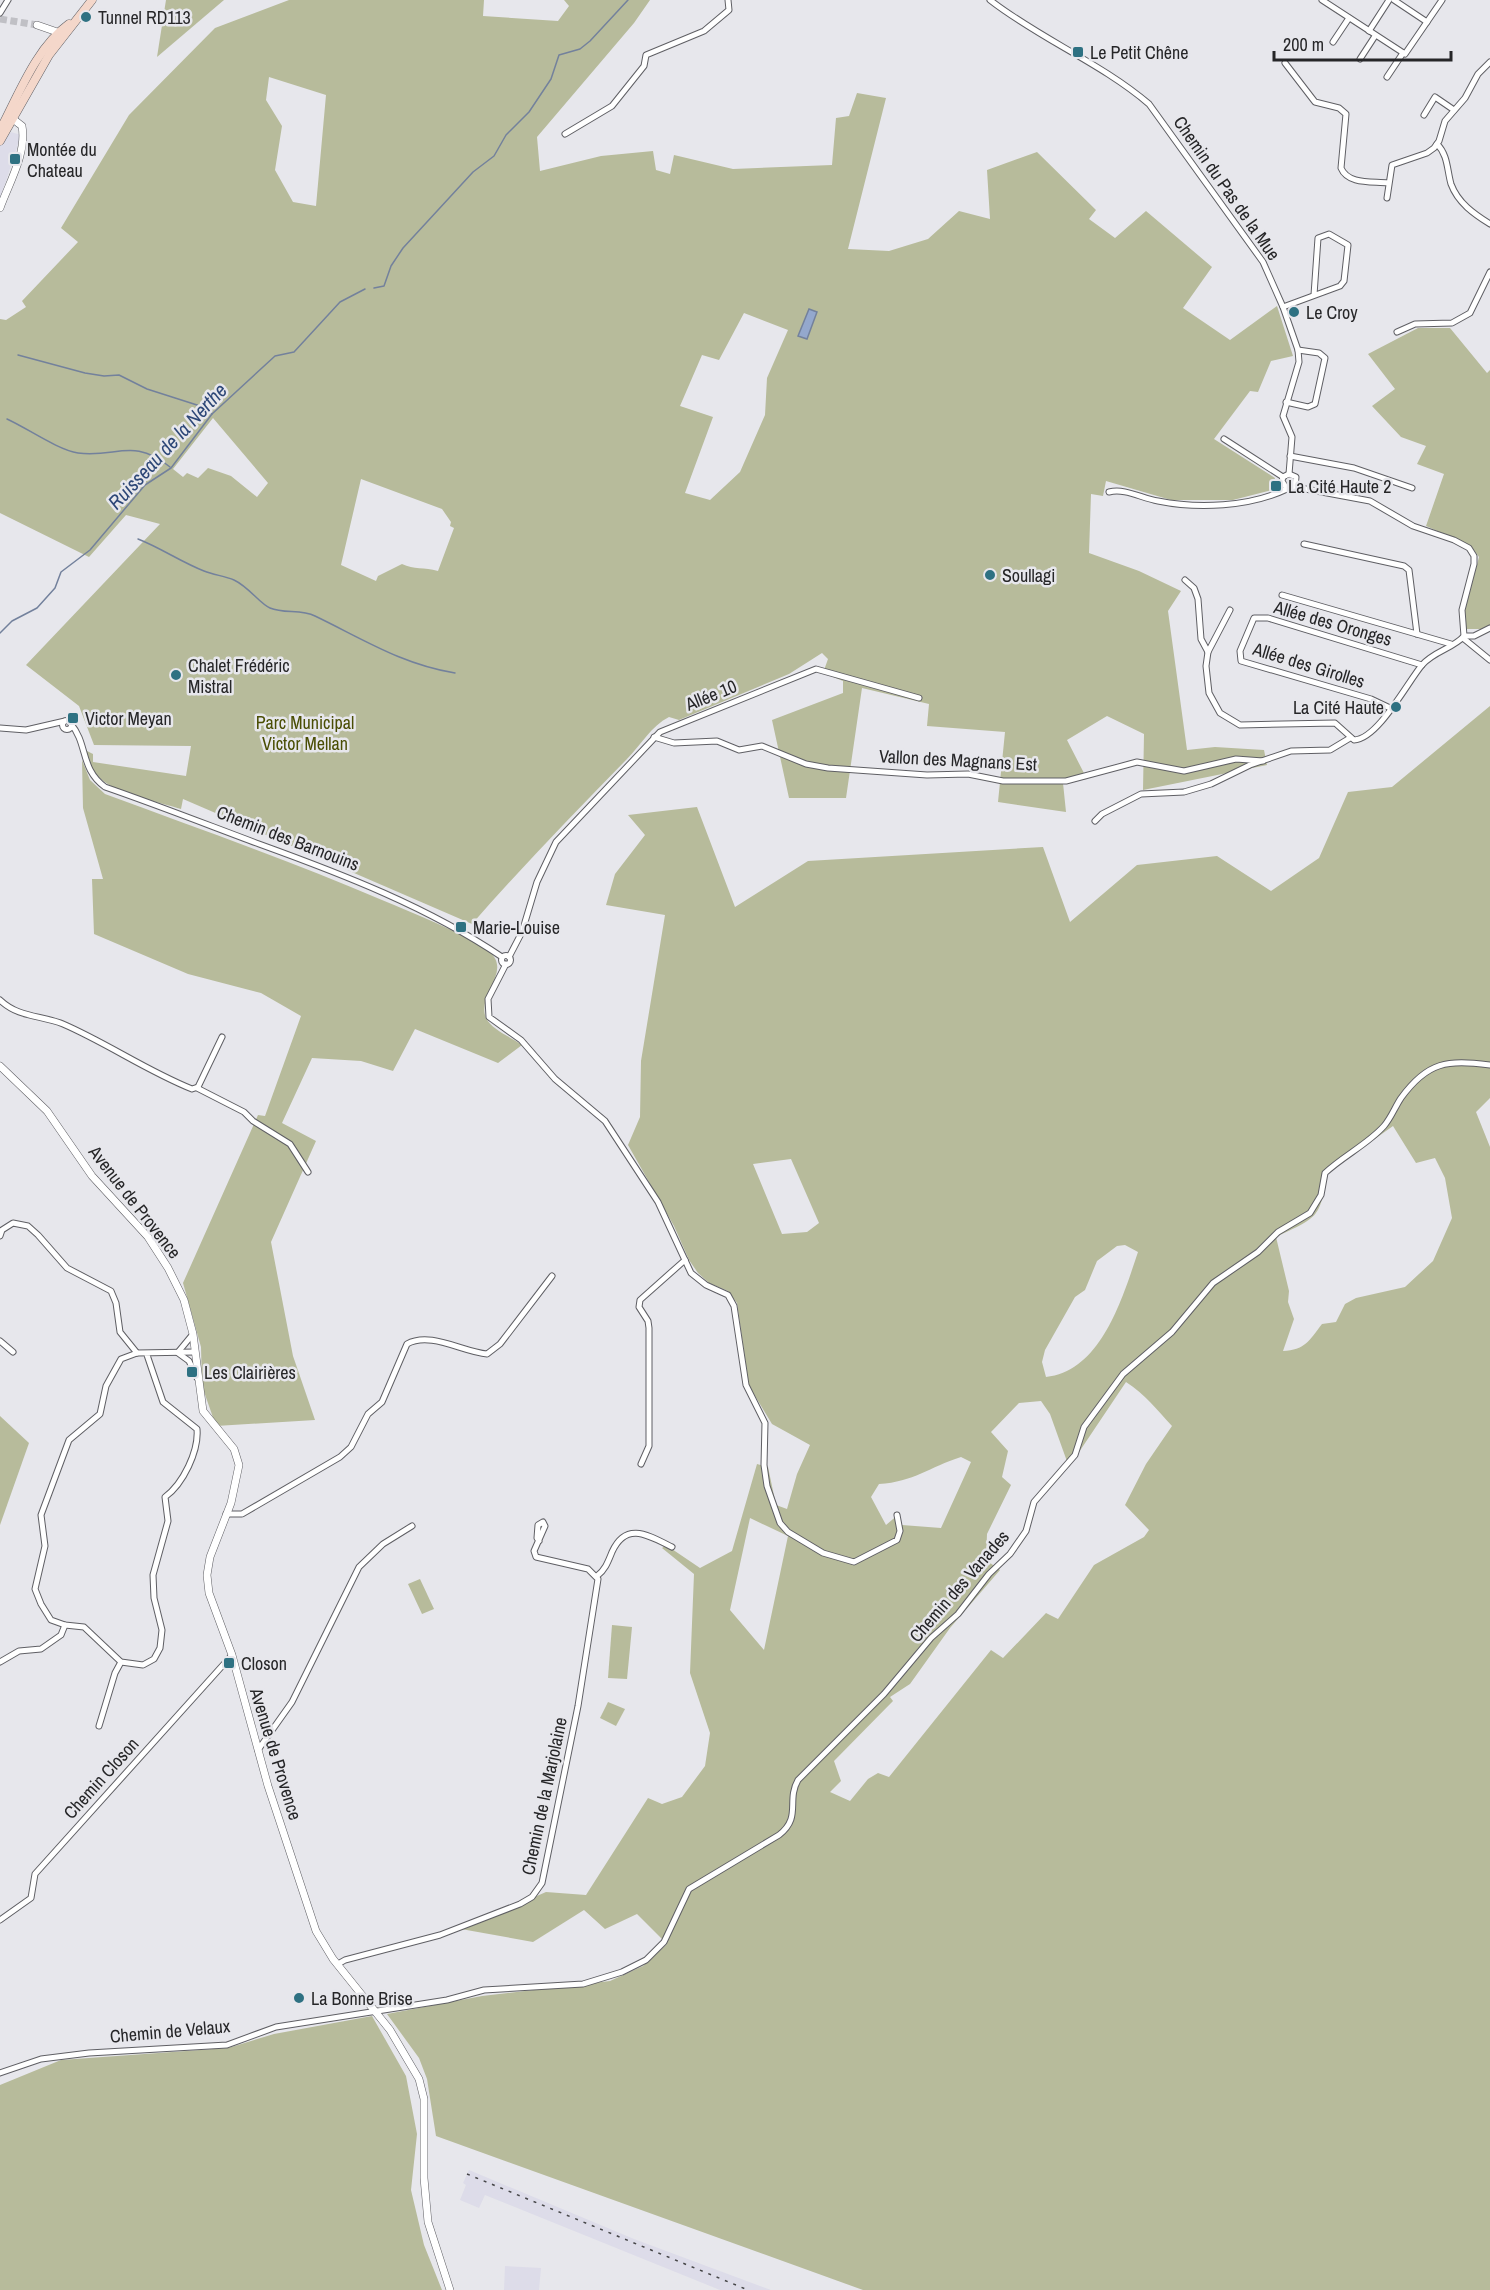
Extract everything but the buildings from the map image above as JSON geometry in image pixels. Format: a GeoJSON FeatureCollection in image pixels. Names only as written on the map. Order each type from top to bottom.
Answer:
{"type":"FeatureCollection","features":[{"type":"Feature","properties":{"kind":"main road"},"geometry":{"type":"LineString","coordinates":[[0,141],[13,107],[32,70],[90,0]]}},
{"type":"Feature","properties":{"kind":"main road"},"geometry":{"type":"LineString","coordinates":[[7,123],[61,34]]}},
{"type":"Feature","properties":{"kind":"street"},"geometry":{"type":"LineString","coordinates":[[0,13],[8,0]]}},
{"type":"Feature","properties":{"kind":"street"},"geometry":{"type":"LineString","coordinates":[[565,134],[612,106],[644,66],[646,55],[704,31],[729,10],[728,0]]}},
{"type":"Feature","properties":{"kind":"street","name":"Chemin du Pas de la Mue"},"geometry":{"type":"LineString","coordinates":[[990,0],[1027,28],[1128,87],[1149,104],[1263,262],[1283,307],[1298,350],[1299,362],[1283,416],[1292,437],[1286,476]]}},
{"type":"Feature","properties":{"kind":"street"},"geometry":{"type":"LineString","coordinates":[[1322,0],[1403,53]]}},
{"type":"Feature","properties":{"kind":"street"},"geometry":{"type":"LineString","coordinates":[[1369,31],[1389,0]]}},
{"type":"Feature","properties":{"kind":"street"},"geometry":{"type":"LineString","coordinates":[[1394,0],[1427,22]]}},
{"type":"Feature","properties":{"kind":"street"},"geometry":{"type":"LineString","coordinates":[[1387,77],[1442,0]]}},
{"type":"Feature","properties":{"kind":"street"},"geometry":{"type":"LineString","coordinates":[[1334,42],[1349,18]]}},
{"type":"Feature","properties":{"kind":"street"},"geometry":{"type":"LineString","coordinates":[[37,25],[61,34]]}},
{"type":"Feature","properties":{"kind":"street"},"geometry":{"type":"LineString","coordinates":[[1360,59],[1375,36]]}},
{"type":"Feature","properties":{"kind":"street"},"geometry":{"type":"LineString","coordinates":[[1387,198],[1392,165],[1427,153],[1437,144],[1445,121],[1465,98],[1478,74],[1490,62]]}},
{"type":"Feature","properties":{"kind":"street"},"geometry":{"type":"LineString","coordinates":[[1285,63],[1315,102],[1339,108],[1346,114],[1341,168],[1343,174],[1353,180],[1388,183]]}},
{"type":"Feature","properties":{"kind":"street"},"geometry":{"type":"LineString","coordinates":[[1424,115],[1435,97],[1454,110]]}},
{"type":"Feature","properties":{"kind":"street"},"geometry":{"type":"LineString","coordinates":[[0,208],[22,148],[23,133],[7,123]]}},
{"type":"Feature","properties":{"kind":"street"},"geometry":{"type":"LineString","coordinates":[[1437,144],[1442,149],[1457,195],[1465,206],[1490,224]]}},
{"type":"Feature","properties":{"kind":"street"},"geometry":{"type":"LineString","coordinates":[[1283,307],[1340,286],[1344,281],[1348,245],[1329,234],[1318,238],[1314,295]]}},
{"type":"Feature","properties":{"kind":"street"},"geometry":{"type":"LineString","coordinates":[[1397,332],[1415,324],[1452,323],[1470,313],[1490,273]]}},
{"type":"Feature","properties":{"kind":"street"},"geometry":{"type":"LineString","coordinates":[[1286,402],[1312,407],[1318,393],[1325,358],[1319,353],[1298,350]]}},
{"type":"Feature","properties":{"kind":"street"},"geometry":{"type":"LineString","coordinates":[[1224,439],[1297,481],[1295,487]]}},
{"type":"Feature","properties":{"kind":"street"},"geometry":{"type":"LineString","coordinates":[[1290,456],[1354,468],[1412,488]]}},
{"type":"Feature","properties":{"kind":"street"},"geometry":{"type":"LineString","coordinates":[[1286,476],[1282,481],[1287,489]]}},
{"type":"Feature","properties":{"kind":"street"},"geometry":{"type":"LineString","coordinates":[[1109,492],[1119,489],[1157,501],[1188,506],[1213,506],[1244,501],[1295,487],[1370,501],[1413,526],[1454,540],[1469,548],[1474,564],[1462,610],[1464,637],[1490,660]]}},
{"type":"Feature","properties":{"kind":"street"},"geometry":{"type":"LineString","coordinates":[[1304,544],[1404,566],[1409,570],[1417,634]]}},
{"type":"Feature","properties":{"kind":"street"},"geometry":{"type":"LineString","coordinates":[[1185,580],[1194,588],[1198,599],[1202,639],[1208,652]]}},
{"type":"Feature","properties":{"kind":"street"},"geometry":{"type":"LineString","coordinates":[[1282,595],[1451,644]]}},
{"type":"Feature","properties":{"kind":"street"},"geometry":{"type":"LineString","coordinates":[[1230,610],[1208,652],[1206,666],[1209,693],[1220,713],[1240,725],[1332,723],[1350,738]]}},
{"type":"Feature","properties":{"kind":"street","name":"Allée des Oronges"},"geometry":{"type":"LineString","coordinates":[[1246,637],[1254,618],[1268,618],[1422,665]]}},
{"type":"Feature","properties":{"kind":"street"},"geometry":{"type":"LineString","coordinates":[[1095,821],[1102,814],[1141,794],[1184,792],[1211,784],[1263,761],[1297,750],[1336,748],[1350,738],[1365,737],[1422,665],[1451,644],[1490,628]]}},
{"type":"Feature","properties":{"kind":"street","name":"Allée des Girolles"},"geometry":{"type":"LineString","coordinates":[[1246,637],[1240,651],[1241,660],[1371,699],[1390,708]]}},
{"type":"Feature","properties":{"kind":"street","name":"Allée 10"},"geometry":{"type":"LineString","coordinates":[[509,957],[522,932],[537,882],[556,842],[654,737],[666,728],[702,716],[816,669],[919,698]]}},
{"type":"Feature","properties":{"kind":"street","name":"Chemin des Barnouins"},"geometry":{"type":"LineString","coordinates":[[0,728],[26,730],[52,724],[67,725],[78,741],[93,779],[105,787],[204,822],[363,884],[472,936],[502,957],[502,962],[506,964]]}},
{"type":"Feature","properties":{"kind":"street","name":"Vallon des Magnans Est"},"geometry":{"type":"LineString","coordinates":[[654,737],[675,743],[717,741],[740,750],[762,746],[806,764],[837,770],[927,775],[968,774],[1003,781],[1066,781],[1137,762],[1184,771],[1236,759],[1263,761]]}},
{"type":"Feature","properties":{"kind":"street"},"geometry":{"type":"LineString","coordinates":[[502,957],[509,957],[510,962],[506,964],[488,999],[489,1017],[521,1040],[555,1079],[612,1129],[658,1202],[692,1273],[706,1285],[728,1295],[734,1306],[746,1385],[765,1423],[764,1465],[767,1486],[782,1526],[823,1553],[854,1562],[897,1540],[900,1531],[897,1515]]}},
{"type":"Feature","properties":{"kind":"street"},"geometry":{"type":"LineString","coordinates":[[0,1000],[12,1011],[63,1024],[153,1073],[192,1089],[197,1088],[244,1112],[253,1121],[290,1144],[308,1172]]}},
{"type":"Feature","properties":{"kind":"street"},"geometry":{"type":"LineString","coordinates":[[197,1088],[222,1037]]}},
{"type":"Feature","properties":{"kind":"street","name":"Chemin des Vanades"},"geometry":{"type":"LineString","coordinates":[[377,2011],[447,2000],[484,1990],[583,1984],[622,1972],[646,1960],[664,1942],[689,1889],[779,1835],[789,1826],[794,1814],[792,1791],[798,1780],[890,1687],[931,1638],[958,1614],[989,1574],[1010,1554],[1026,1531],[1034,1502],[1075,1455],[1084,1427],[1123,1374],[1172,1332],[1213,1283],[1258,1252],[1278,1232],[1310,1213],[1321,1195],[1325,1173],[1382,1127],[1401,1099],[1426,1070],[1440,1064],[1461,1062],[1490,1065]]}},
{"type":"Feature","properties":{"kind":"street","name":"Avenue de Provence"},"geometry":{"type":"LineString","coordinates":[[0,1066],[47,1111],[92,1176],[148,1237],[168,1268],[184,1300],[193,1334],[203,1411],[234,1449],[239,1465],[226,1514],[210,1557],[207,1575],[209,1593],[232,1655],[258,1750],[316,1931],[338,1964],[377,2011],[413,2066],[421,2088],[424,2110],[425,2202],[428,2222],[450,2290]]}},
{"type":"Feature","properties":{"kind":"street"},"geometry":{"type":"LineString","coordinates":[[0,1236],[2,1230],[13,1223],[28,1226],[67,1268],[111,1291],[116,1303],[120,1332],[137,1353]]}},
{"type":"Feature","properties":{"kind":"street"},"geometry":{"type":"LineString","coordinates":[[641,1464],[649,1446],[650,1355],[648,1321],[639,1307],[640,1300],[685,1260]]}},
{"type":"Feature","properties":{"kind":"street"},"geometry":{"type":"LineString","coordinates":[[226,1514],[242,1514],[340,1457],[351,1446],[368,1414],[382,1402],[407,1344],[417,1340],[445,1342],[487,1354],[500,1344],[552,1276]]}},
{"type":"Feature","properties":{"kind":"street"},"geometry":{"type":"LineString","coordinates":[[176,1352],[183,1349],[193,1334]]}},
{"type":"Feature","properties":{"kind":"street"},"geometry":{"type":"LineString","coordinates":[[0,1341],[13,1352]]}},
{"type":"Feature","properties":{"kind":"street"},"geometry":{"type":"LineString","coordinates":[[176,1352],[189,1361],[197,1378]]}},
{"type":"Feature","properties":{"kind":"street"},"geometry":{"type":"LineString","coordinates":[[147,1355],[163,1402],[197,1429],[198,1442],[177,1489],[165,1497],[168,1521],[153,1575],[154,1598],[162,1630],[160,1648],[154,1659],[143,1665],[122,1662],[84,1627],[65,1625],[48,1616],[35,1589],[45,1546],[41,1515],[69,1440],[100,1414],[106,1386],[121,1359],[137,1353],[147,1355],[195,1352]]}},
{"type":"Feature","properties":{"kind":"street"},"geometry":{"type":"LineString","coordinates":[[258,1750],[292,1702],[359,1567],[384,1544],[412,1526]]}},
{"type":"Feature","properties":{"kind":"street"},"geometry":{"type":"LineString","coordinates":[[539,1541],[534,1551],[536,1557],[588,1569],[597,1576],[605,1568],[619,1539],[628,1534],[638,1533],[672,1546]]}},
{"type":"Feature","properties":{"kind":"street","name":"Chemin de la Marjolaine"},"geometry":{"type":"LineString","coordinates":[[338,1964],[345,1960],[440,1935],[520,1904],[538,1890],[542,1883],[578,1706],[594,1615],[597,1576]]}},
{"type":"Feature","properties":{"kind":"street"},"geometry":{"type":"LineString","coordinates":[[0,1662],[18,1651],[41,1649],[61,1635],[65,1625]]}},
{"type":"Feature","properties":{"kind":"street","name":"Chemin Closon"},"geometry":{"type":"LineString","coordinates":[[0,1920],[28,1901],[33,1894],[35,1874],[232,1655]]}},
{"type":"Feature","properties":{"kind":"street"},"geometry":{"type":"LineString","coordinates":[[99,1726],[115,1673],[122,1662]]}},
{"type":"Feature","properties":{"kind":"street","name":"Chemin de Velaux"},"geometry":{"type":"LineString","coordinates":[[0,2073],[41,2059],[80,2054],[227,2044],[276,2027],[377,2011]]}},
{"type":"Feature","properties":{"kind":"shaded area"},"geometry":{"type":"Polygon","coordinates":[[[11,132],[21,135],[0,199],[0,146],[11,132]]]}},
{"type":"Feature","properties":{"kind":"shaded area"},"geometry":{"type":"Polygon","coordinates":[[[469,2170],[634,2239],[771,2290],[720,2290],[485,2195],[479,2208],[460,2200],[466,2185],[463,2183],[469,2170]]]}},
{"type":"Feature","properties":{"kind":"shaded area"},"geometry":{"type":"Polygon","coordinates":[[[505,2266],[541,2268],[539,2290],[504,2290],[505,2266]]]}},
{"type":"Feature","properties":{"kind":"green space"},"geometry":{"type":"Polygon","coordinates":[[[166,0],[224,0],[157,57],[166,0]]]}},
{"type":"Feature","properties":{"kind":"green space","name":"Parc Municipal Victor Mellan"},"geometry":{"type":"Polygon","coordinates":[[[289,0],[484,0],[483,16],[558,21],[569,6],[564,0],[650,0],[634,23],[537,137],[540,171],[601,156],[653,151],[656,170],[670,174],[674,155],[733,169],[832,165],[836,118],[849,116],[857,93],[886,98],[848,249],[889,251],[928,239],[959,211],[990,219],[987,170],[1037,152],[1096,210],[1089,219],[1115,238],[1146,211],[1212,267],[1183,308],[1230,340],[1277,306],[1293,356],[1271,361],[1258,392],[1250,391],[1214,439],[1275,478],[1272,490],[1233,500],[1171,500],[1106,481],[1103,496],[1091,494],[1089,553],[1139,571],[1181,591],[1168,611],[1187,750],[1215,747],[1264,750],[1267,765],[1143,790],[1144,734],[1107,716],[1067,740],[1087,779],[1063,783],[1066,812],[998,802],[1005,732],[927,726],[929,704],[862,688],[846,798],[789,798],[772,720],[843,693],[843,681],[823,673],[828,659],[822,653],[789,674],[679,720],[669,717],[663,721],[651,731],[472,924],[183,799],[181,809],[128,793],[108,784],[95,773],[85,750],[93,754],[93,762],[186,776],[191,746],[94,745],[79,706],[26,665],[160,524],[126,515],[89,557],[0,513],[0,319],[6,320],[26,307],[22,301],[78,242],[61,228],[129,115],[215,28],[289,0]],[[269,77],[266,100],[282,126],[275,170],[293,202],[316,206],[326,95],[269,77]],[[744,313],[719,360],[702,355],[680,406],[713,417],[685,493],[710,500],[740,472],[765,415],[767,378],[788,330],[744,313]],[[213,418],[173,469],[183,477],[187,473],[198,478],[208,468],[231,476],[257,497],[268,483],[213,418]],[[361,479],[341,565],[376,581],[378,576],[402,564],[438,571],[454,528],[450,526],[451,522],[442,509],[361,479]]]}},
{"type":"Feature","properties":{"kind":"green space"},"geometry":{"type":"Polygon","coordinates":[[[1418,328],[1450,328],[1487,373],[1490,370],[1490,629],[1465,629],[1465,610],[1479,557],[1471,546],[1426,526],[1444,474],[1417,464],[1426,446],[1401,437],[1372,406],[1395,389],[1368,354],[1418,328]]]}},
{"type":"Feature","properties":{"kind":"green space"},"geometry":{"type":"Polygon","coordinates":[[[1490,706],[1490,1098],[1476,1112],[1490,1147],[1490,2290],[863,2290],[436,2136],[427,2079],[419,2058],[387,2014],[482,1996],[610,1981],[643,1966],[667,1944],[637,1914],[605,1929],[584,1910],[533,1942],[461,1929],[546,1892],[586,1895],[648,1798],[662,1804],[682,1797],[705,1766],[710,1733],[690,1673],[694,1574],[662,1548],[666,1545],[700,1568],[732,1551],[757,1464],[768,1467],[776,1505],[787,1509],[797,1474],[810,1445],[772,1424],[749,1386],[737,1303],[728,1291],[709,1283],[689,1260],[674,1226],[628,1145],[640,1117],[641,1061],[665,915],[606,905],[615,874],[645,835],[628,815],[697,807],[735,907],[808,861],[1043,847],[1070,922],[1137,865],[1217,856],[1271,891],[1319,858],[1348,792],[1392,787],[1490,706]],[[1393,1126],[1327,1173],[1319,1209],[1308,1220],[1276,1237],[1289,1291],[1288,1302],[1294,1319],[1283,1351],[1302,1346],[1310,1340],[1322,1324],[1336,1322],[1345,1304],[1356,1298],[1405,1287],[1433,1261],[1452,1218],[1445,1178],[1435,1158],[1416,1163],[1393,1126]],[[791,1159],[753,1164],[782,1234],[807,1232],[819,1223],[791,1159]],[[1125,1245],[1117,1246],[1097,1261],[1085,1290],[1075,1297],[1045,1350],[1042,1362],[1046,1377],[1065,1372],[1082,1361],[1096,1346],[1117,1309],[1138,1252],[1125,1245]],[[1126,1382],[1069,1467],[1050,1414],[1041,1401],[1019,1403],[991,1432],[1008,1451],[1002,1477],[1011,1485],[987,1534],[986,1560],[1000,1570],[950,1628],[910,1684],[890,1697],[893,1701],[834,1761],[841,1781],[830,1792],[850,1801],[868,1779],[878,1773],[889,1777],[991,1650],[1003,1658],[1046,1613],[1058,1619],[1094,1565],[1144,1537],[1149,1530],[1125,1505],[1146,1464],[1172,1426],[1145,1397],[1126,1382]],[[961,1457],[912,1477],[879,1484],[871,1497],[886,1525],[899,1514],[902,1525],[941,1528],[971,1462],[961,1457]],[[750,1518],[730,1610],[764,1650],[788,1536],[750,1518]]]}},
{"type":"Feature","properties":{"kind":"green space"},"geometry":{"type":"Polygon","coordinates":[[[82,760],[90,780],[105,794],[279,858],[422,917],[476,943],[495,958],[496,974],[486,1000],[484,1009],[486,1018],[497,1030],[522,1045],[498,1063],[415,1029],[393,1071],[361,1061],[312,1058],[282,1123],[316,1141],[271,1242],[293,1356],[315,1420],[216,1426],[202,1386],[201,1347],[183,1283],[258,1115],[265,1116],[301,1016],[261,993],[188,974],[94,934],[92,879],[103,879],[83,808],[82,760]]]}},
{"type":"Feature","properties":{"kind":"green space"},"geometry":{"type":"Polygon","coordinates":[[[0,1416],[29,1443],[0,1525],[0,1416]]]}},
{"type":"Feature","properties":{"kind":"green space"},"geometry":{"type":"Polygon","coordinates":[[[420,1579],[434,1609],[422,1614],[408,1584],[420,1579]]]}},
{"type":"Feature","properties":{"kind":"green space"},"geometry":{"type":"Polygon","coordinates":[[[612,1625],[632,1627],[627,1679],[608,1678],[612,1625]]]}},
{"type":"Feature","properties":{"kind":"green space"},"geometry":{"type":"Polygon","coordinates":[[[608,1702],[625,1709],[616,1726],[600,1718],[608,1702]]]}},
{"type":"Feature","properties":{"kind":"green space"},"geometry":{"type":"Polygon","coordinates":[[[372,2016],[406,2076],[417,2134],[411,2190],[424,2245],[442,2290],[0,2290],[0,2085],[61,2060],[228,2048],[274,2034],[372,2016]]]}},
{"type":"Feature","properties":{"kind":"water"},"geometry":{"type":"Polygon","coordinates":[[[809,309],[817,312],[807,339],[798,336],[809,309]]]}},
{"type":"Feature","properties":{"kind":"waterway","name":"Ruisseau de la Nerthe"},"geometry":{"type":"LineString","coordinates":[[374,288],[384,286],[391,266],[403,248],[473,172],[494,156],[506,135],[529,112],[551,79],[559,55],[580,49],[628,0]]}},
{"type":"Feature","properties":{"kind":"waterway","name":"Ruisseau de la Nerthe"},"geometry":{"type":"LineString","coordinates":[[0,633],[12,621],[37,608],[55,588],[61,572],[90,550],[145,485],[171,468],[212,414],[275,356],[294,352],[340,302],[365,289]]}},
{"type":"Feature","properties":{"kind":"waterway"},"geometry":{"type":"LineString","coordinates":[[18,355],[85,373],[104,376],[119,375],[147,389],[197,405],[212,414]]}},
{"type":"Feature","properties":{"kind":"waterway"},"geometry":{"type":"LineString","coordinates":[[7,419],[70,451],[92,454],[135,451],[157,458],[170,467]]}},
{"type":"Feature","properties":{"kind":"waterway"},"geometry":{"type":"LineString","coordinates":[[138,539],[196,567],[234,580],[270,608],[310,614],[417,664],[455,673]]}},
{"type":"Feature","properties":{"kind":"tunnel"},"geometry":{"type":"LineString","coordinates":[[0,19],[37,25]]}},
{"type":"Feature","properties":{"kind":"railway"},"geometry":{"type":"LineString","coordinates":[[467,2174],[748,2290]]}},
{"type":"Feature","properties":{"kind":"place","name":"Tunnel RD113"},"geometry":{"type":"Point","coordinates":[86,17]}},
{"type":"Feature","properties":{"kind":"place","name":"Le Petit Chêne"},"geometry":{"type":"Point","coordinates":[1078,52]}},
{"type":"Feature","properties":{"kind":"place","name":"Montée du Chateau"},"geometry":{"type":"Point","coordinates":[15,159]}},
{"type":"Feature","properties":{"kind":"place","name":"Le Croy"},"geometry":{"type":"Point","coordinates":[1294,312]}},
{"type":"Feature","properties":{"kind":"place","name":"La Cité Haute 2"},"geometry":{"type":"Point","coordinates":[1276,486]}},
{"type":"Feature","properties":{"kind":"place","name":"Soullagi"},"geometry":{"type":"Point","coordinates":[990,575]}},
{"type":"Feature","properties":{"kind":"place","name":"Chalet Frédéric Mistral"},"geometry":{"type":"Point","coordinates":[176,675]}},
{"type":"Feature","properties":{"kind":"place","name":"La Cité Haute"},"geometry":{"type":"Point","coordinates":[1396,707]}},
{"type":"Feature","properties":{"kind":"place","name":"Victor Meyan"},"geometry":{"type":"Point","coordinates":[73,718]}},
{"type":"Feature","properties":{"kind":"place","name":"Marie-Louise"},"geometry":{"type":"Point","coordinates":[461,927]}},
{"type":"Feature","properties":{"kind":"place","name":"Les Clairières"},"geometry":{"type":"Point","coordinates":[192,1372]}},
{"type":"Feature","properties":{"kind":"place","name":"Closon"},"geometry":{"type":"Point","coordinates":[229,1663]}},
{"type":"Feature","properties":{"kind":"place","name":"La Bonne Brise"},"geometry":{"type":"Point","coordinates":[299,1998]}}]}
